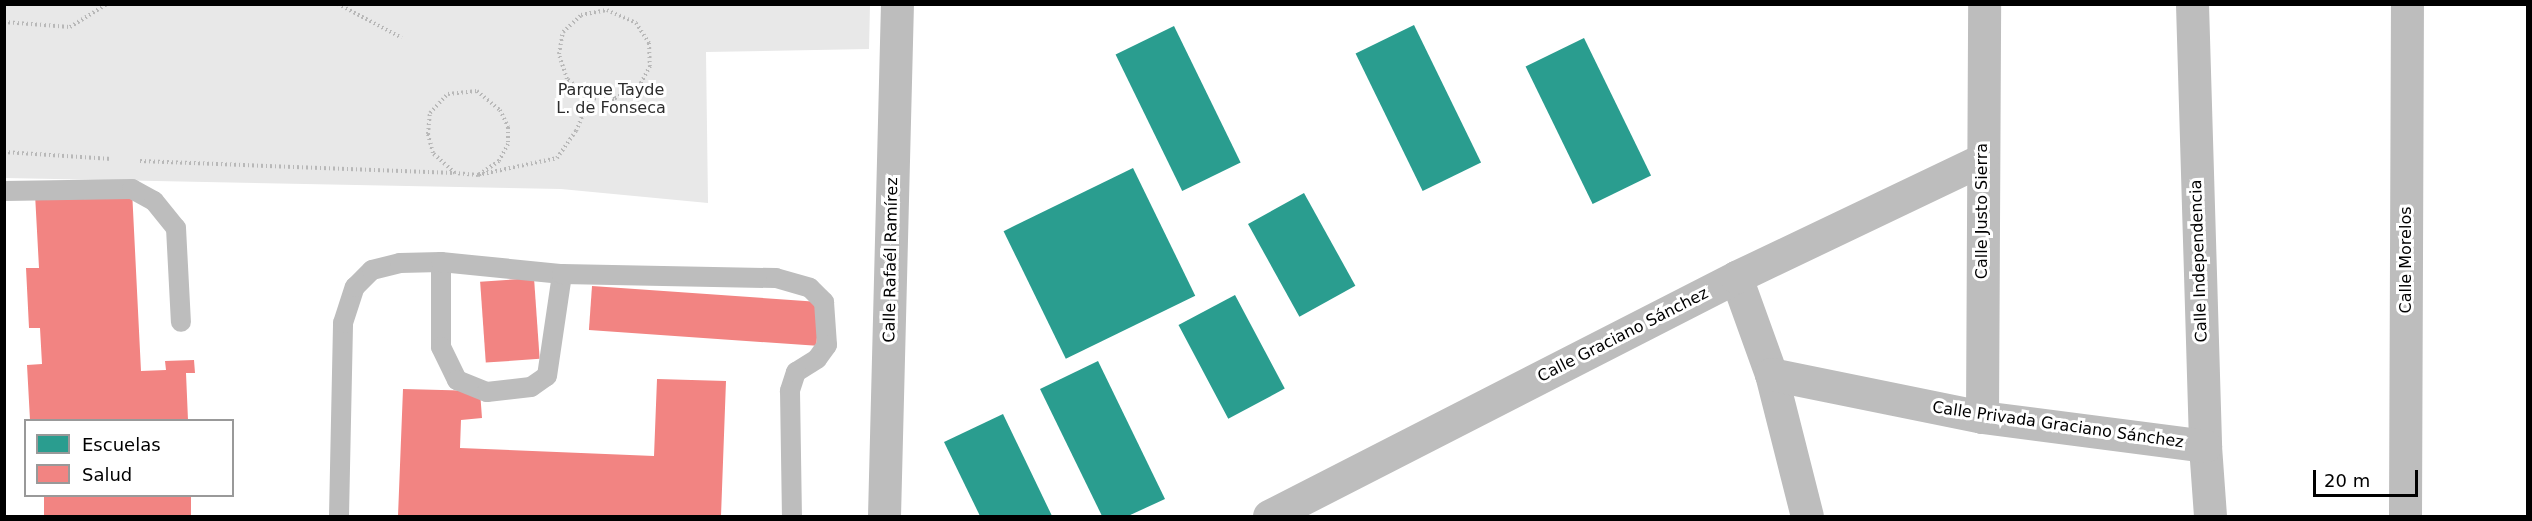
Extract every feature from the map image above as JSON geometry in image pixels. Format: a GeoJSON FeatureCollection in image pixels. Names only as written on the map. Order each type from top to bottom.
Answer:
{"type":"FeatureCollection","features":[{"type":"Feature","properties":{"kind":"street","name":"Calle Rafaél Ramírez"},"geometry":{"type":"LineString","coordinates":[[884,516],[897,4]]}},
{"type":"Feature","properties":{"kind":"street","name":"Calle Justo Sierra"},"geometry":{"type":"LineString","coordinates":[[1982,417],[1981,160],[1984,4]]}},
{"type":"Feature","properties":{"kind":"street","name":"Calle Independencia"},"geometry":{"type":"LineString","coordinates":[[2192,4],[2205,446],[2210,516]]}},
{"type":"Feature","properties":{"kind":"street","name":"Calle Morelos"},"geometry":{"type":"LineString","coordinates":[[2405,516],[2407,4]]}},
{"type":"Feature","properties":{"kind":"street","name":"Calle Graciano Sánchez"},"geometry":{"type":"LineString","coordinates":[[1269,516],[1736,277],[1981,160]]}},
{"type":"Feature","properties":{"kind":"street"},"geometry":{"type":"LineString","coordinates":[[1736,277],[1771,374],[1807,516]]}},
{"type":"Feature","properties":{"kind":"street","name":"Calle Privada Graciano Sánchez"},"geometry":{"type":"LineString","coordinates":[[1771,374],[1982,417],[2205,446]]}},
{"type":"Feature","properties":{"kind":"lane"},"geometry":{"type":"LineString","coordinates":[[4,191],[132,189],[154,201],[176,228],[181,322]]}},
{"type":"Feature","properties":{"kind":"lane"},"geometry":{"type":"LineString","coordinates":[[441,262],[441,347],[457,380],[487,393],[531,387],[547,376],[562,274]]}},
{"type":"Feature","properties":{"kind":"lane"},"geometry":{"type":"LineString","coordinates":[[339,516],[343,322],[355,287],[372,270],[400,263],[441,262],[562,274],[776,278],[810,288],[824,302],[827,345],[817,359],[796,372],[790,391],[792,516]]}},
{"type":"Feature","properties":{"kind":"path"},"geometry":{"type":"LineString","coordinates":[[4,22],[70,27],[107,4]]}},
{"type":"Feature","properties":{"kind":"path"},"geometry":{"type":"LineString","coordinates":[[338,4],[402,38]]}},
{"type":"Feature","properties":{"kind":"path"},"geometry":{"type":"LineString","coordinates":[[607,10],[636,23],[649,43],[650,66],[640,85],[614,99],[590,98],[567,79],[559,54],[563,32],[581,15],[607,10]]}},
{"type":"Feature","properties":{"kind":"path"},"geometry":{"type":"LineString","coordinates":[[455,173],[433,153],[428,134],[430,113],[448,94],[477,92],[500,110],[508,127],[508,144],[499,161],[478,175]]}},
{"type":"Feature","properties":{"kind":"path"},"geometry":{"type":"LineString","coordinates":[[133,160],[478,175],[556,158],[576,131],[590,98]]}},
{"type":"Feature","properties":{"kind":"path"},"geometry":{"type":"LineString","coordinates":[[4,152],[121,159]]}},
{"type":"Feature","properties":{"kind":"green space","name":"Parque Tayde L. de Fonseca"},"geometry":{"type":"Polygon","coordinates":[[[5,5],[870,5],[869,49],[706,52],[708,203],[561,189],[5,178],[5,5]]]}},
{"type":"Feature","properties":{"kind":"building: Escuelas"},"geometry":{"type":"Polygon","coordinates":[[[1414,25],[1481,163],[1423,191],[1356,53],[1414,25]]]}},
{"type":"Feature","properties":{"kind":"building: Escuelas"},"geometry":{"type":"Polygon","coordinates":[[[1174,26],[1241,163],[1182,191],[1116,54],[1174,26]]]}},
{"type":"Feature","properties":{"kind":"building: Escuelas"},"geometry":{"type":"Polygon","coordinates":[[[1584,38],[1651,176],[1593,204],[1526,66],[1584,38]]]}},
{"type":"Feature","properties":{"kind":"building: Escuelas"},"geometry":{"type":"Polygon","coordinates":[[[1133,168],[1195,296],[1066,359],[1004,231],[1133,168]]]}},
{"type":"Feature","properties":{"kind":"building: Escuelas"},"geometry":{"type":"Polygon","coordinates":[[[1304,193],[1355,286],[1299,317],[1248,224],[1304,193]]]}},
{"type":"Feature","properties":{"kind":"building: Escuelas"},"geometry":{"type":"Polygon","coordinates":[[[1235,295],[1285,389],[1228,419],[1178,325],[1235,295]]]}},
{"type":"Feature","properties":{"kind":"building: Escuelas"},"geometry":{"type":"Polygon","coordinates":[[[1098,361],[1165,499],[1128,516],[1102,516],[1040,389],[1098,361]]]}},
{"type":"Feature","properties":{"kind":"building: Escuelas"},"geometry":{"type":"Polygon","coordinates":[[[1003,414],[1052,516],[980,516],[944,442],[1003,414]]]}},
{"type":"Feature","properties":{"kind":"building: Salud"},"geometry":{"type":"Polygon","coordinates":[[[132,190],[141,371],[166,370],[165,361],[194,360],[195,373],[186,373],[188,419],[30,419],[27,365],[42,364],[40,328],[29,328],[26,268],[39,268],[35,194],[132,190]]]}},
{"type":"Feature","properties":{"kind":"building: Salud"},"geometry":{"type":"Polygon","coordinates":[[[534,278],[540,359],[486,363],[480,282],[534,278]]]}},
{"type":"Feature","properties":{"kind":"building: Salud"},"geometry":{"type":"Polygon","coordinates":[[[592,286],[819,302],[816,346],[589,330],[592,286]]]}},
{"type":"Feature","properties":{"kind":"building: Salud"},"geometry":{"type":"Polygon","coordinates":[[[657,379],[726,381],[721,516],[398,516],[403,389],[480,391],[482,418],[461,420],[460,448],[654,456],[657,379]]]}},
{"type":"Feature","properties":{"kind":"building: Salud"},"geometry":{"type":"Polygon","coordinates":[[[44,497],[191,497],[191,516],[44,516],[44,497]]]}}]}
